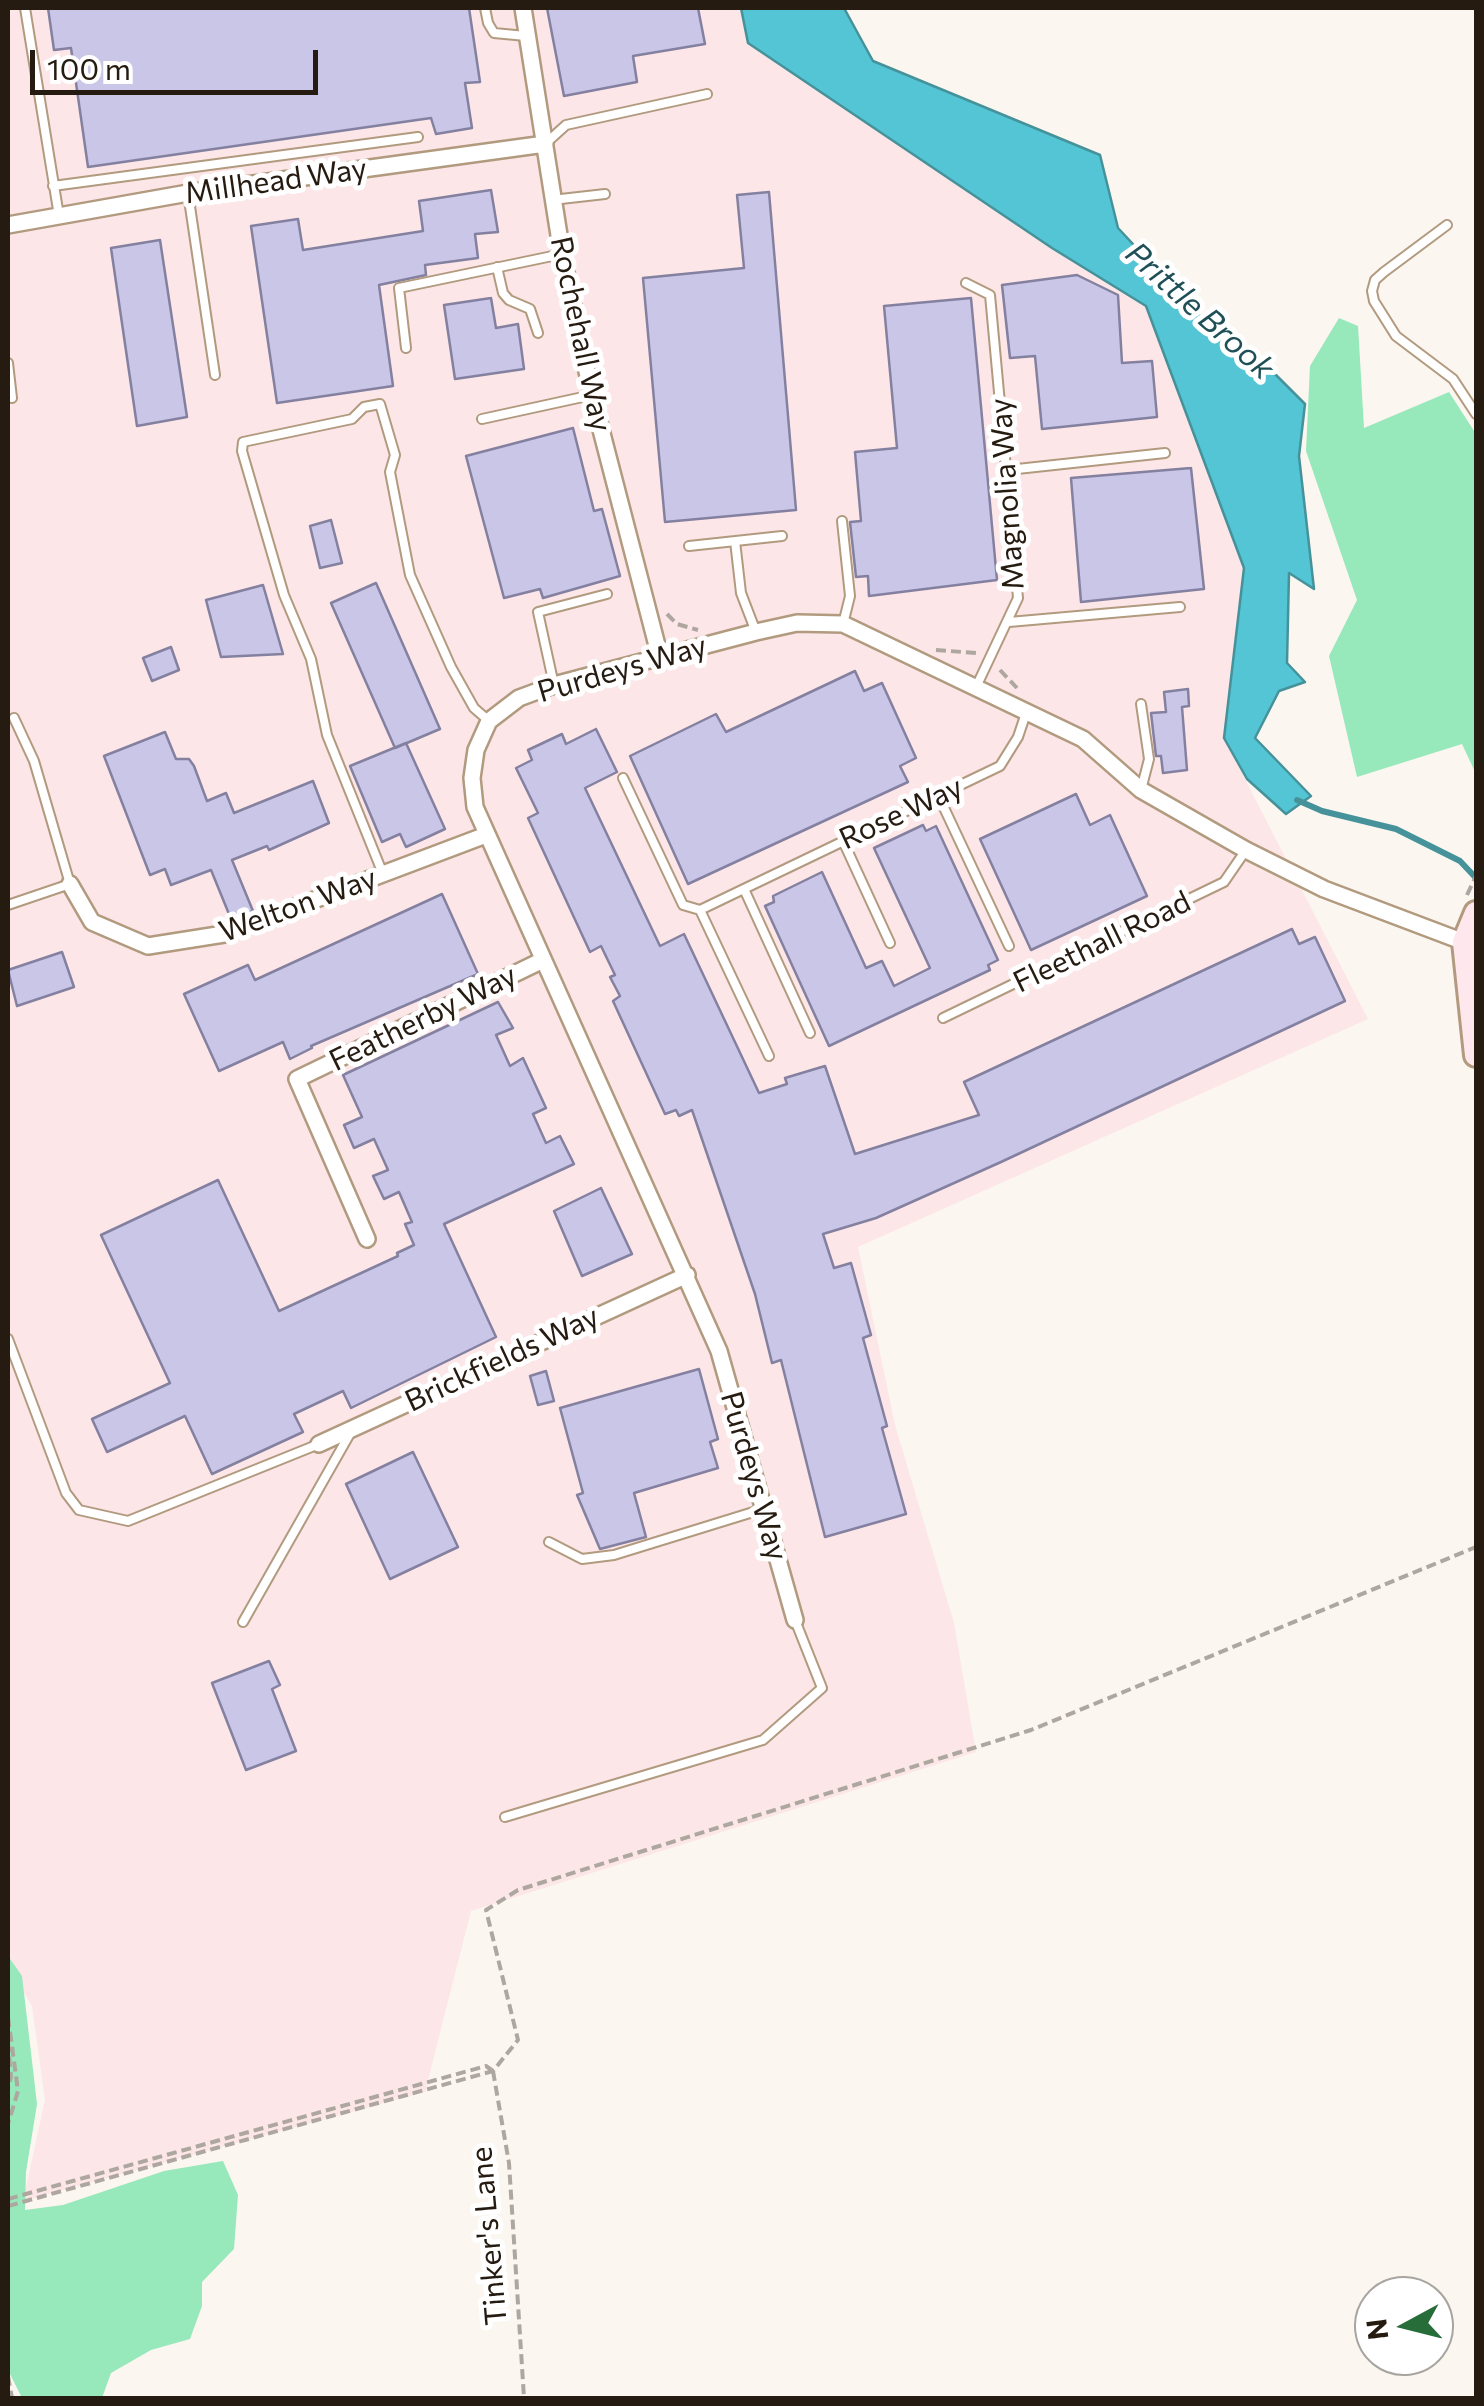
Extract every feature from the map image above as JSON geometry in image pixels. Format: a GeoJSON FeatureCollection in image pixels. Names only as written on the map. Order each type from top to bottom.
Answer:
{"type":"FeatureCollection","features":[{"type":"Feature","properties":{"kind":"street","name":"Rochehall Way"},"geometry":{"type":"LineString","coordinates":[[523,8],[562,254],[592,395],[660,657]]}},
{"type":"Feature","properties":{"kind":"street","name":"Millhead Way"},"geometry":{"type":"LineString","coordinates":[[8,225],[188,193],[545,144]]}},
{"type":"Feature","properties":{"kind":"street","name":"Purdeys Way"},"geometry":{"type":"LineString","coordinates":[[795,1620],[719,1351],[475,807],[472,778],[476,750],[489,721],[519,698],[554,685],[797,623],[843,624],[1083,738],[1141,790],[1246,850],[1324,889],[1464,942]]}},
{"type":"Feature","properties":{"kind":"street","name":"Welton Way"},"geometry":{"type":"LineString","coordinates":[[70,884],[92,922],[148,946],[224,934],[486,835]]}},
{"type":"Feature","properties":{"kind":"street"},"geometry":{"type":"LineString","coordinates":[[1470,908],[1464,942],[1476,1055]]}},
{"type":"Feature","properties":{"kind":"street","name":"Featherby Way"},"geometry":{"type":"LineString","coordinates":[[367,1239],[297,1080],[543,960]]}},
{"type":"Feature","properties":{"kind":"street","name":"Brickfields Way"},"geometry":{"type":"LineString","coordinates":[[319,1444],[686,1275]]}},
{"type":"Feature","properties":{"kind":"lane"},"geometry":{"type":"LineString","coordinates":[[25,8],[59,216]]}},
{"type":"Feature","properties":{"kind":"lane"},"geometry":{"type":"LineString","coordinates":[[485,8],[494,33],[528,36]]}},
{"type":"Feature","properties":{"kind":"lane"},"geometry":{"type":"LineString","coordinates":[[545,144],[566,124],[708,94]]}},
{"type":"Feature","properties":{"kind":"lane"},"geometry":{"type":"LineString","coordinates":[[53,186],[418,137]]}},
{"type":"Feature","properties":{"kind":"lane"},"geometry":{"type":"LineString","coordinates":[[188,193],[215,375]]}},
{"type":"Feature","properties":{"kind":"lane"},"geometry":{"type":"LineString","coordinates":[[552,200],[605,194]]}},
{"type":"Feature","properties":{"kind":"lane"},"geometry":{"type":"LineString","coordinates":[[1446,226],[1384,272],[1375,280],[1372,291],[1396,336],[1453,379],[1476,414]]}},
{"type":"Feature","properties":{"kind":"lane"},"geometry":{"type":"LineString","coordinates":[[406,348],[400,288],[562,254]]}},
{"type":"Feature","properties":{"kind":"lane"},"geometry":{"type":"LineString","coordinates":[[497,268],[502,293],[530,309],[538,332]]}},
{"type":"Feature","properties":{"kind":"lane","name":"Magnolia Way"},"geometry":{"type":"LineString","coordinates":[[966,283],[990,295],[1018,598],[976,685]]}},
{"type":"Feature","properties":{"kind":"lane"},"geometry":{"type":"LineString","coordinates":[[8,363],[12,398]]}},
{"type":"Feature","properties":{"kind":"lane"},"geometry":{"type":"LineString","coordinates":[[482,419],[592,395]]}},
{"type":"Feature","properties":{"kind":"lane"},"geometry":{"type":"LineString","coordinates":[[384,874],[327,735],[311,659],[284,594],[242,450],[243,442],[352,419],[364,407],[380,404],[395,456],[390,472],[410,574],[451,667],[474,708],[489,721]]}},
{"type":"Feature","properties":{"kind":"lane"},"geometry":{"type":"LineString","coordinates":[[1008,470],[1166,453]]}},
{"type":"Feature","properties":{"kind":"lane"},"geometry":{"type":"LineString","coordinates":[[842,521],[850,596],[843,624]]}},
{"type":"Feature","properties":{"kind":"lane"},"geometry":{"type":"LineString","coordinates":[[688,546],[782,536]]}},
{"type":"Feature","properties":{"kind":"lane"},"geometry":{"type":"LineString","coordinates":[[734,541],[740,593],[756,632]]}},
{"type":"Feature","properties":{"kind":"lane"},"geometry":{"type":"LineString","coordinates":[[554,685],[538,612],[607,594]]}},
{"type":"Feature","properties":{"kind":"lane"},"geometry":{"type":"LineString","coordinates":[[1009,622],[1180,607]]}},
{"type":"Feature","properties":{"kind":"lane"},"geometry":{"type":"LineString","coordinates":[[1141,704],[1148,759],[1141,790]]}},
{"type":"Feature","properties":{"kind":"lane","name":"Rose Way"},"geometry":{"type":"LineString","coordinates":[[700,910],[1000,766],[1018,737],[1028,710]]}},
{"type":"Feature","properties":{"kind":"lane"},"geometry":{"type":"LineString","coordinates":[[8,904],[70,884],[34,761],[14,718]]}},
{"type":"Feature","properties":{"kind":"lane"},"geometry":{"type":"LineString","coordinates":[[623,778],[683,906],[700,910],[768,1056]]}},
{"type":"Feature","properties":{"kind":"lane"},"geometry":{"type":"LineString","coordinates":[[938,795],[1009,946]]}},
{"type":"Feature","properties":{"kind":"lane"},"geometry":{"type":"LineString","coordinates":[[843,841],[890,944]]}},
{"type":"Feature","properties":{"kind":"lane","name":"Fleethall Road"},"geometry":{"type":"LineString","coordinates":[[944,1018],[1224,882],[1246,850]]}},
{"type":"Feature","properties":{"kind":"lane"},"geometry":{"type":"LineString","coordinates":[[744,888],[810,1032]]}},
{"type":"Feature","properties":{"kind":"lane"},"geometry":{"type":"LineString","coordinates":[[8,1340],[66,1493],[79,1510],[128,1521],[319,1444]]}},
{"type":"Feature","properties":{"kind":"lane"},"geometry":{"type":"LineString","coordinates":[[242,1622],[354,1426]]}},
{"type":"Feature","properties":{"kind":"lane"},"geometry":{"type":"LineString","coordinates":[[548,1542],[582,1558],[614,1555],[764,1509]]}},
{"type":"Feature","properties":{"kind":"lane"},"geometry":{"type":"LineString","coordinates":[[505,1817],[763,1740],[822,1688],[795,1620]]}},
{"type":"Feature","properties":{"kind":"path"},"geometry":{"type":"LineString","coordinates":[[659,606],[677,624],[698,630]]}},
{"type":"Feature","properties":{"kind":"path"},"geometry":{"type":"LineString","coordinates":[[932,650],[971,652],[990,658],[1020,692]]}},
{"type":"Feature","properties":{"kind":"path"},"geometry":{"type":"LineString","coordinates":[[1470,908],[1470,890],[1476,876]]}},
{"type":"Feature","properties":{"kind":"path"},"geometry":{"type":"LineString","coordinates":[[8,2202],[493,2070],[518,2040],[486,1910],[518,1890],[1031,1730],[1476,1547]]}},
{"type":"Feature","properties":{"kind":"path"},"geometry":{"type":"LineString","coordinates":[[8,2017],[18,2090],[8,2124]]}},
{"type":"Feature","properties":{"kind":"path"},"geometry":{"type":"LineString","coordinates":[[8,2042],[8,2090]]}},
{"type":"Feature","properties":{"kind":"path","name":"Tinker's Lane"},"geometry":{"type":"LineString","coordinates":[[493,2070],[509,2164],[524,2398]]}},
{"type":"Feature","properties":{"kind":"path"},"geometry":{"type":"LineString","coordinates":[[8,2376],[12,2398]]}},
{"type":"Feature","properties":{"kind":"shaded area"},"geometry":{"type":"Polygon","coordinates":[[[8,8],[741,8],[1146,306],[1244,568],[1224,738],[1368,1019],[858,1247],[895,1425],[954,1623],[976,1752],[471,1911],[425,2092],[23,2201],[45,2100],[32,2006],[8,1966],[8,8]]]}},
{"type":"Feature","properties":{"kind":"green space"},"geometry":{"type":"Polygon","coordinates":[[[1339,318],[1358,326],[1364,428],[1449,392],[1476,434],[1476,774],[1462,744],[1357,777],[1329,656],[1357,600],[1306,451],[1310,366],[1339,318]]]}},
{"type":"Feature","properties":{"kind":"green space"},"geometry":{"type":"Polygon","coordinates":[[[8,1956],[22,1976],[37,2104],[26,2172],[25,2210],[63,2205],[164,2171],[223,2161],[238,2195],[234,2249],[202,2282],[202,2306],[190,2339],[151,2350],[111,2373],[102,2398],[22,2398],[8,2370],[8,1956]]]}},
{"type":"Feature","properties":{"kind":"water"},"geometry":{"type":"Polygon","coordinates":[[[741,8],[844,8],[873,61],[1100,155],[1118,228],[1202,318],[1276,375],[1305,404],[1299,456],[1314,589],[1289,573],[1287,663],[1305,682],[1279,691],[1255,738],[1311,796],[1286,814],[1247,779],[1224,738],[1244,568],[1146,306],[1052,248],[748,43],[741,8]]]}},
{"type":"Feature","properties":{"kind":"building"},"geometry":{"type":"Polygon","coordinates":[[[48,8],[469,8],[480,82],[465,83],[472,128],[436,134],[431,118],[88,167],[71,48],[54,50],[48,8]]]}},
{"type":"Feature","properties":{"kind":"building"},"geometry":{"type":"Polygon","coordinates":[[[547,8],[698,8],[705,44],[633,56],[637,82],[564,96],[547,8]]]}},
{"type":"Feature","properties":{"kind":"building"},"geometry":{"type":"Polygon","coordinates":[[[491,190],[498,232],[475,234],[478,258],[425,265],[426,275],[379,285],[393,386],[277,403],[251,226],[298,219],[303,250],[423,231],[419,201],[491,190]]]}},
{"type":"Feature","properties":{"kind":"building"},"geometry":{"type":"Polygon","coordinates":[[[769,192],[796,510],[665,522],[643,278],[744,268],[737,195],[769,192]]]}},
{"type":"Feature","properties":{"kind":"building"},"geometry":{"type":"Polygon","coordinates":[[[160,240],[187,417],[137,426],[111,248],[160,240]]]}},
{"type":"Feature","properties":{"kind":"building"},"geometry":{"type":"Polygon","coordinates":[[[1077,275],[1118,295],[1122,363],[1152,361],[1157,417],[1042,429],[1035,356],[1010,358],[1002,285],[1077,275]]]}},
{"type":"Feature","properties":{"kind":"building"},"geometry":{"type":"Polygon","coordinates":[[[491,298],[496,328],[518,324],[524,369],[455,379],[444,305],[491,298]]]}},
{"type":"Feature","properties":{"kind":"building"},"geometry":{"type":"Polygon","coordinates":[[[971,298],[997,580],[869,596],[868,576],[856,577],[850,522],[861,521],[855,452],[897,448],[884,306],[971,298]]]}},
{"type":"Feature","properties":{"kind":"building"},"geometry":{"type":"Polygon","coordinates":[[[573,428],[594,511],[602,509],[620,576],[543,598],[540,589],[504,598],[466,456],[573,428]]]}},
{"type":"Feature","properties":{"kind":"building"},"geometry":{"type":"Polygon","coordinates":[[[1191,468],[1204,589],[1081,602],[1071,478],[1191,468]]]}},
{"type":"Feature","properties":{"kind":"building"},"geometry":{"type":"Polygon","coordinates":[[[331,520],[342,563],[320,568],[310,526],[331,520]]]}},
{"type":"Feature","properties":{"kind":"building"},"geometry":{"type":"Polygon","coordinates":[[[376,583],[440,729],[395,748],[331,603],[376,583]]]}},
{"type":"Feature","properties":{"kind":"building"},"geometry":{"type":"Polygon","coordinates":[[[263,585],[283,654],[221,657],[206,600],[263,585]]]}},
{"type":"Feature","properties":{"kind":"building"},"geometry":{"type":"Polygon","coordinates":[[[171,647],[179,670],[152,681],[143,658],[171,647]]]}},
{"type":"Feature","properties":{"kind":"building"},"geometry":{"type":"Polygon","coordinates":[[[855,671],[864,691],[882,683],[916,758],[900,766],[908,782],[688,884],[630,756],[716,714],[726,732],[855,671]]]}},
{"type":"Feature","properties":{"kind":"building"},"geometry":{"type":"Polygon","coordinates":[[[1188,689],[1189,706],[1182,707],[1187,770],[1163,773],[1161,756],[1156,756],[1151,713],[1166,712],[1164,692],[1188,689]]]}},
{"type":"Feature","properties":{"kind":"building"},"geometry":{"type":"Polygon","coordinates":[[[596,729],[617,772],[585,788],[660,946],[684,934],[759,1093],[787,1084],[785,1078],[825,1066],[855,1154],[979,1115],[964,1082],[1292,929],[1299,944],[1315,937],[1345,1001],[876,1218],[823,1234],[834,1268],[851,1263],[871,1335],[863,1338],[887,1426],[882,1428],[906,1514],[825,1537],[781,1360],[772,1363],[755,1294],[692,1110],[679,1116],[676,1110],[665,1114],[613,1001],[620,996],[610,977],[615,975],[601,946],[590,952],[528,818],[538,813],[516,768],[532,760],[528,750],[562,734],[566,744],[596,729]]]}},
{"type":"Feature","properties":{"kind":"building"},"geometry":{"type":"Polygon","coordinates":[[[165,732],[176,759],[189,759],[194,766],[207,801],[226,793],[234,813],[313,781],[329,823],[269,850],[267,846],[232,860],[253,911],[231,919],[211,870],[171,885],[165,869],[150,875],[104,756],[165,732]]]}},
{"type":"Feature","properties":{"kind":"building"},"geometry":{"type":"Polygon","coordinates":[[[406,743],[445,829],[406,847],[400,834],[382,842],[350,766],[406,743]]]}},
{"type":"Feature","properties":{"kind":"building"},"geometry":{"type":"Polygon","coordinates":[[[1076,794],[1090,825],[1110,815],[1147,896],[1031,950],[980,839],[1076,794]]]}},
{"type":"Feature","properties":{"kind":"building"},"geometry":{"type":"Polygon","coordinates":[[[923,825],[926,831],[936,826],[998,960],[988,965],[990,970],[829,1046],[765,906],[774,902],[773,896],[822,872],[866,968],[882,961],[894,986],[930,968],[874,848],[923,825]]]}},
{"type":"Feature","properties":{"kind":"building"},"geometry":{"type":"Polygon","coordinates":[[[442,894],[478,974],[311,1046],[290,1059],[283,1042],[219,1071],[184,994],[248,965],[255,980],[442,894]]]}},
{"type":"Feature","properties":{"kind":"building"},"geometry":{"type":"Polygon","coordinates":[[[62,952],[74,987],[17,1006],[8,970],[62,952]]]}},
{"type":"Feature","properties":{"kind":"building"},"geometry":{"type":"Polygon","coordinates":[[[498,1002],[513,1028],[496,1035],[510,1066],[523,1058],[546,1108],[533,1114],[546,1143],[560,1136],[574,1164],[444,1224],[496,1337],[351,1408],[343,1391],[294,1414],[303,1432],[212,1474],[185,1416],[107,1452],[92,1419],[170,1383],[101,1235],[218,1180],[279,1311],[398,1256],[397,1253],[414,1245],[405,1224],[412,1222],[399,1192],[384,1199],[373,1176],[388,1170],[374,1139],[354,1148],[344,1125],[362,1117],[343,1075],[498,1002]]]}},
{"type":"Feature","properties":{"kind":"building"},"geometry":{"type":"Polygon","coordinates":[[[601,1188],[632,1254],[582,1276],[554,1211],[601,1188]]]}},
{"type":"Feature","properties":{"kind":"building"},"geometry":{"type":"Polygon","coordinates":[[[699,1369],[718,1439],[710,1442],[718,1468],[634,1493],[646,1537],[600,1549],[577,1495],[583,1493],[560,1408],[699,1369]]]}},
{"type":"Feature","properties":{"kind":"building"},"geometry":{"type":"Polygon","coordinates":[[[546,1371],[554,1401],[538,1405],[530,1376],[546,1371]]]}},
{"type":"Feature","properties":{"kind":"building"},"geometry":{"type":"Polygon","coordinates":[[[413,1452],[458,1547],[390,1579],[346,1484],[413,1452]]]}},
{"type":"Feature","properties":{"kind":"building"},"geometry":{"type":"Polygon","coordinates":[[[269,1661],[280,1685],[272,1689],[296,1751],[246,1770],[212,1683],[269,1661]]]}},
{"type":"Feature","properties":{"kind":"waterway","name":"Prittle Brook"},"geometry":{"type":"LineString","coordinates":[[1297,800],[1322,811],[1396,829],[1460,861],[1476,878]]}}]}
